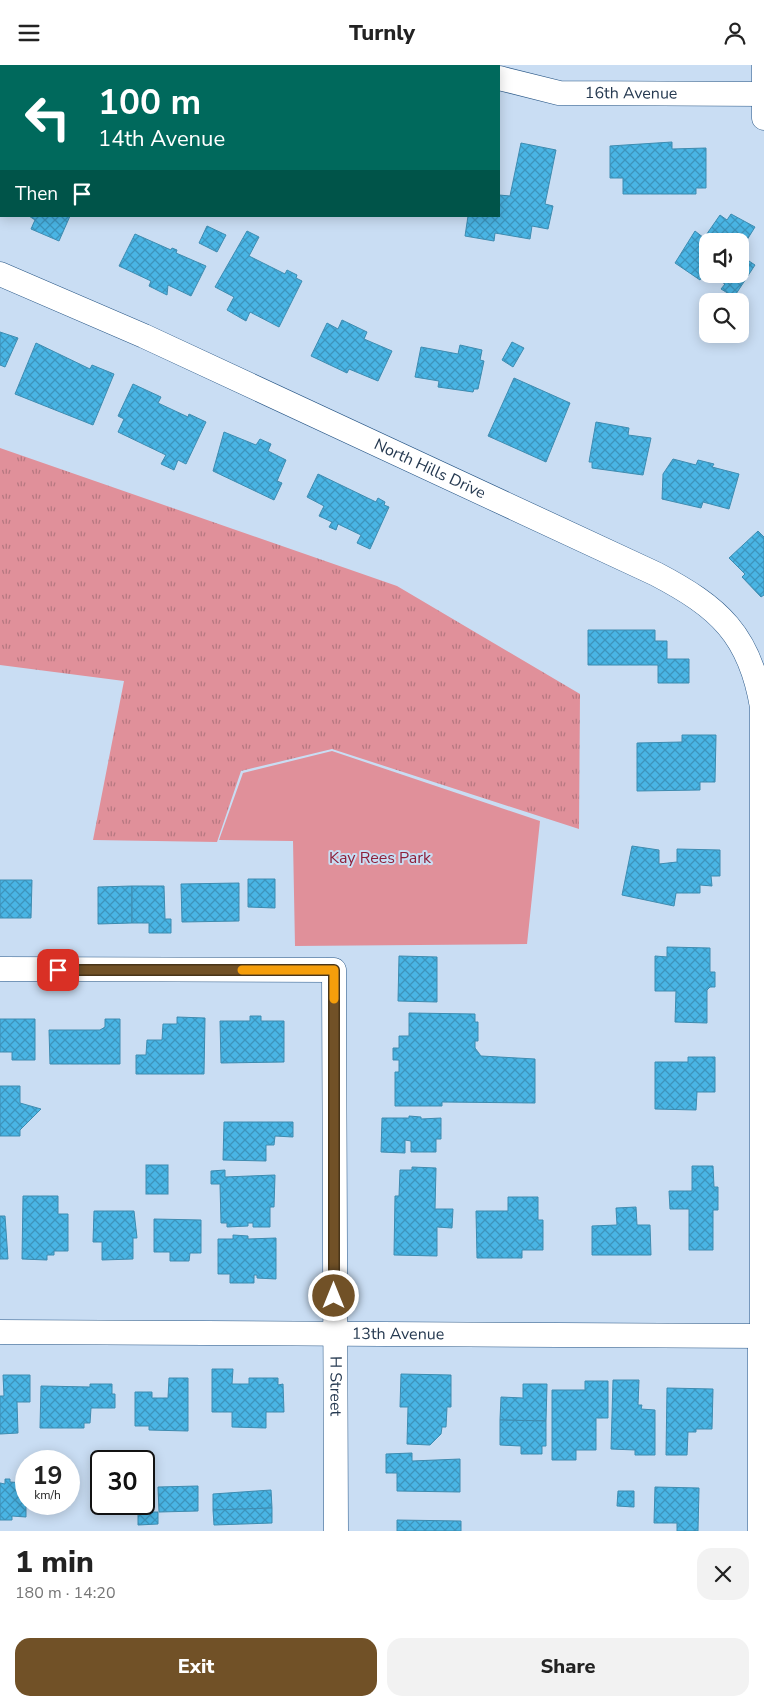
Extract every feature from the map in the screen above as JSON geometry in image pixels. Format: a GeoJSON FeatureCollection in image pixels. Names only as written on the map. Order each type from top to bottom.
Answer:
{"type":"FeatureCollection","features":[{"type":"Feature","properties":{"kind":"street"},"geometry":{"type":"LineString","coordinates":[[764,65],[764,118]]}},
{"type":"Feature","properties":{"kind":"street","name":"16th Avenue"},"geometry":{"type":"LineString","coordinates":[[500,78],[559,93],[764,95]]}},
{"type":"Feature","properties":{"kind":"street","name":"North Hills Drive"},"geometry":{"type":"LineString","coordinates":[[0,274],[153,340],[656,574],[699,598],[734,632],[747,654],[757,680],[762,707],[764,751],[763,1336]]}},
{"type":"Feature","properties":{"kind":"street","name":"H Street"},"geometry":{"type":"LineString","coordinates":[[0,969],[334,970],[336,1531]]}},
{"type":"Feature","properties":{"kind":"street","name":"13th Avenue"},"geometry":{"type":"LineString","coordinates":[[0,1332],[763,1336]]}},
{"type":"Feature","properties":{"kind":"street"},"geometry":{"type":"LineString","coordinates":[[762,1531],[763,1336]]}},
{"type":"Feature","properties":{"kind":"green space"},"geometry":{"type":"Polygon","coordinates":[[[0,448],[397,586],[580,694],[579,829],[332,749],[241,771],[217,842],[93,840],[124,681],[0,665],[0,448]]]}},
{"type":"Feature","properties":{"kind":"green space","name":"Kay Rees Park"},"geometry":{"type":"Polygon","coordinates":[[[332,751],[540,821],[527,944],[295,946],[293,841],[219,840],[243,773],[332,751]]]}},
{"type":"Feature","properties":{"kind":"building"},"geometry":{"type":"Polygon","coordinates":[[[672,142],[672,149],[706,148],[706,188],[696,188],[696,194],[623,194],[623,178],[610,178],[610,146],[672,142]]]}},
{"type":"Feature","properties":{"kind":"building"},"geometry":{"type":"Polygon","coordinates":[[[521,143],[556,150],[545,204],[553,206],[548,229],[532,226],[530,239],[495,233],[494,241],[465,236],[468,217],[500,217],[500,195],[510,196],[521,143]]]}},
{"type":"Feature","properties":{"kind":"building"},"geometry":{"type":"Polygon","coordinates":[[[731,214],[755,227],[749,237],[749,233],[707,233],[720,215],[727,220],[731,214]]]}},
{"type":"Feature","properties":{"kind":"building"},"geometry":{"type":"Polygon","coordinates":[[[30,217],[70,217],[59,241],[31,229],[35,220],[30,217]]]}},
{"type":"Feature","properties":{"kind":"building"},"geometry":{"type":"Polygon","coordinates":[[[207,226],[226,235],[217,252],[199,243],[207,226]]]}},
{"type":"Feature","properties":{"kind":"building"},"geometry":{"type":"Polygon","coordinates":[[[247,231],[259,237],[249,256],[285,274],[287,270],[297,275],[296,278],[302,281],[279,327],[250,312],[246,321],[227,310],[234,297],[215,287],[247,231]]]}},
{"type":"Feature","properties":{"kind":"building"},"geometry":{"type":"Polygon","coordinates":[[[695,231],[699,234],[699,279],[675,263],[695,231]]]}},
{"type":"Feature","properties":{"kind":"building"},"geometry":{"type":"Polygon","coordinates":[[[135,234],[171,250],[172,248],[177,250],[176,253],[206,266],[191,296],[168,285],[167,295],[149,286],[151,281],[119,266],[135,234]]]}},
{"type":"Feature","properties":{"kind":"building"},"geometry":{"type":"Polygon","coordinates":[[[749,261],[755,265],[749,274],[749,261]]]}},
{"type":"Feature","properties":{"kind":"building"},"geometry":{"type":"Polygon","coordinates":[[[723,283],[743,283],[737,293],[728,293],[721,289],[725,284],[723,283]]]}},
{"type":"Feature","properties":{"kind":"building"},"geometry":{"type":"Polygon","coordinates":[[[342,320],[367,332],[364,339],[392,351],[378,381],[349,369],[347,373],[311,356],[327,323],[338,329],[342,320]]]}},
{"type":"Feature","properties":{"kind":"building"},"geometry":{"type":"Polygon","coordinates":[[[0,332],[18,338],[5,367],[0,365],[0,332]]]}},
{"type":"Feature","properties":{"kind":"building"},"geometry":{"type":"Polygon","coordinates":[[[512,342],[524,348],[513,367],[502,360],[512,342]]]}},
{"type":"Feature","properties":{"kind":"building"},"geometry":{"type":"Polygon","coordinates":[[[36,343],[90,369],[92,365],[114,374],[93,425],[15,394],[36,343]]]}},
{"type":"Feature","properties":{"kind":"building"},"geometry":{"type":"Polygon","coordinates":[[[460,345],[482,350],[480,360],[484,361],[478,389],[474,389],[473,392],[438,387],[439,381],[415,377],[421,347],[458,354],[460,345]]]}},
{"type":"Feature","properties":{"kind":"building"},"geometry":{"type":"Polygon","coordinates":[[[514,378],[570,403],[546,462],[488,436],[514,378]]]}},
{"type":"Feature","properties":{"kind":"building"},"geometry":{"type":"Polygon","coordinates":[[[133,384],[161,397],[158,403],[188,417],[189,414],[206,422],[186,464],[178,460],[174,470],[161,464],[166,455],[118,432],[124,419],[118,416],[133,384]]]}},
{"type":"Feature","properties":{"kind":"building"},"geometry":{"type":"Polygon","coordinates":[[[596,422],[629,428],[628,435],[651,438],[643,475],[592,468],[592,462],[589,462],[596,422]]]}},
{"type":"Feature","properties":{"kind":"building"},"geometry":{"type":"Polygon","coordinates":[[[224,432],[256,445],[260,439],[271,444],[268,451],[286,460],[277,481],[282,483],[274,500],[213,471],[224,432]]]}},
{"type":"Feature","properties":{"kind":"building"},"geometry":{"type":"Polygon","coordinates":[[[673,459],[696,465],[698,460],[714,464],[712,467],[739,474],[729,509],[703,502],[701,508],[662,499],[663,474],[673,459]]]}},
{"type":"Feature","properties":{"kind":"building"},"geometry":{"type":"Polygon","coordinates":[[[318,474],[376,502],[378,498],[385,502],[384,505],[389,507],[370,549],[357,543],[361,535],[338,524],[336,530],[329,527],[332,522],[319,516],[324,506],[307,497],[318,474]]]}},
{"type":"Feature","properties":{"kind":"building"},"geometry":{"type":"Polygon","coordinates":[[[758,531],[764,537],[764,595],[761,597],[742,577],[745,574],[729,558],[758,531]]]}},
{"type":"Feature","properties":{"kind":"building"},"geometry":{"type":"Polygon","coordinates":[[[588,630],[655,630],[655,641],[667,641],[667,659],[689,659],[689,683],[658,683],[658,665],[588,665],[588,630]]]}},
{"type":"Feature","properties":{"kind":"building"},"geometry":{"type":"Polygon","coordinates":[[[682,735],[716,735],[715,782],[700,782],[700,790],[637,791],[637,743],[682,742],[682,735]]]}},
{"type":"Feature","properties":{"kind":"building"},"geometry":{"type":"Polygon","coordinates":[[[632,846],[659,850],[659,864],[677,862],[677,849],[720,850],[720,876],[711,876],[712,886],[700,885],[700,893],[676,893],[674,906],[622,895],[632,846]]]}},
{"type":"Feature","properties":{"kind":"building"},"geometry":{"type":"Polygon","coordinates":[[[248,879],[275,879],[275,908],[248,907],[248,879]]]}},
{"type":"Feature","properties":{"kind":"building"},"geometry":{"type":"Polygon","coordinates":[[[0,880],[32,880],[31,918],[0,918],[0,880]]]}},
{"type":"Feature","properties":{"kind":"building"},"geometry":{"type":"Polygon","coordinates":[[[239,883],[239,921],[182,922],[181,884],[239,883]]]}},
{"type":"Feature","properties":{"kind":"building"},"geometry":{"type":"Polygon","coordinates":[[[132,886],[132,923],[98,924],[98,887],[132,886]]]}},
{"type":"Feature","properties":{"kind":"building"},"geometry":{"type":"Polygon","coordinates":[[[132,886],[164,886],[165,919],[171,919],[171,933],[149,933],[149,923],[132,923],[132,886]]]}},
{"type":"Feature","properties":{"kind":"building"},"geometry":{"type":"Polygon","coordinates":[[[667,947],[710,948],[710,972],[715,972],[715,987],[710,987],[707,990],[707,1023],[675,1022],[676,991],[655,991],[655,956],[667,957],[667,947]]]}},
{"type":"Feature","properties":{"kind":"building"},"geometry":{"type":"Polygon","coordinates":[[[399,956],[437,957],[437,1002],[398,1001],[399,956]]]}},
{"type":"Feature","properties":{"kind":"building"},"geometry":{"type":"Polygon","coordinates":[[[409,1013],[475,1014],[475,1022],[478,1022],[478,1041],[475,1041],[475,1048],[481,1056],[535,1059],[535,1103],[442,1102],[442,1106],[395,1106],[395,1072],[399,1072],[399,1060],[393,1060],[393,1048],[399,1048],[399,1036],[409,1036],[409,1013]]]}},
{"type":"Feature","properties":{"kind":"building"},"geometry":{"type":"Polygon","coordinates":[[[250,1016],[261,1016],[261,1021],[284,1021],[284,1062],[221,1063],[220,1021],[250,1021],[250,1016]]]}},
{"type":"Feature","properties":{"kind":"building"},"geometry":{"type":"Polygon","coordinates":[[[177,1017],[205,1018],[204,1074],[136,1074],[136,1055],[146,1055],[147,1040],[162,1040],[163,1024],[177,1024],[177,1017]]]}},
{"type":"Feature","properties":{"kind":"building"},"geometry":{"type":"Polygon","coordinates":[[[0,1019],[35,1019],[35,1060],[12,1060],[12,1052],[0,1052],[0,1019]]]}},
{"type":"Feature","properties":{"kind":"building"},"geometry":{"type":"Polygon","coordinates":[[[105,1019],[120,1019],[120,1064],[50,1064],[49,1030],[100,1030],[105,1027],[105,1019]]]}},
{"type":"Feature","properties":{"kind":"building"},"geometry":{"type":"Polygon","coordinates":[[[688,1057],[715,1057],[715,1092],[697,1092],[696,1110],[655,1109],[655,1062],[688,1062],[688,1057]]]}},
{"type":"Feature","properties":{"kind":"building"},"geometry":{"type":"Polygon","coordinates":[[[0,1086],[20,1086],[20,1103],[41,1109],[20,1130],[20,1136],[0,1136],[0,1086]]]}},
{"type":"Feature","properties":{"kind":"building"},"geometry":{"type":"Polygon","coordinates":[[[409,1116],[421,1117],[421,1119],[441,1118],[441,1139],[436,1139],[436,1152],[411,1152],[411,1141],[405,1140],[405,1153],[381,1152],[382,1118],[409,1118],[409,1116]]]}},
{"type":"Feature","properties":{"kind":"building"},"geometry":{"type":"Polygon","coordinates":[[[224,1122],[293,1122],[293,1137],[275,1136],[274,1145],[266,1145],[266,1161],[223,1160],[224,1122]]]}},
{"type":"Feature","properties":{"kind":"building"},"geometry":{"type":"Polygon","coordinates":[[[146,1165],[168,1165],[168,1194],[146,1194],[146,1165]]]}},
{"type":"Feature","properties":{"kind":"building"},"geometry":{"type":"Polygon","coordinates":[[[692,1166],[713,1166],[714,1187],[718,1187],[718,1210],[713,1210],[713,1250],[689,1250],[689,1209],[670,1209],[669,1191],[692,1191],[692,1166]]]}},
{"type":"Feature","properties":{"kind":"building"},"geometry":{"type":"Polygon","coordinates":[[[412,1167],[436,1168],[435,1209],[453,1209],[452,1228],[437,1227],[437,1256],[394,1255],[395,1196],[399,1196],[400,1170],[412,1170],[412,1167]]]}},
{"type":"Feature","properties":{"kind":"building"},"geometry":{"type":"Polygon","coordinates":[[[225,1170],[225,1177],[275,1175],[274,1207],[270,1207],[270,1227],[253,1227],[253,1223],[248,1223],[248,1226],[227,1227],[227,1223],[221,1223],[220,1184],[211,1184],[211,1171],[225,1170]]]}},
{"type":"Feature","properties":{"kind":"building"},"geometry":{"type":"Polygon","coordinates":[[[23,1196],[58,1196],[58,1214],[68,1214],[68,1251],[54,1251],[54,1255],[47,1255],[47,1260],[22,1259],[23,1196]]]}},
{"type":"Feature","properties":{"kind":"building"},"geometry":{"type":"Polygon","coordinates":[[[508,1197],[538,1197],[538,1220],[543,1220],[543,1250],[522,1250],[522,1258],[477,1258],[476,1211],[508,1211],[508,1197]]]}},
{"type":"Feature","properties":{"kind":"building"},"geometry":{"type":"Polygon","coordinates":[[[636,1207],[637,1225],[650,1225],[651,1255],[592,1255],[592,1226],[617,1225],[616,1208],[636,1207]]]}},
{"type":"Feature","properties":{"kind":"building"},"geometry":{"type":"Polygon","coordinates":[[[94,1211],[134,1211],[137,1238],[133,1238],[133,1259],[102,1260],[102,1242],[93,1242],[94,1211]]]}},
{"type":"Feature","properties":{"kind":"building"},"geometry":{"type":"Polygon","coordinates":[[[0,1216],[5,1216],[8,1259],[0,1259],[0,1216]]]}},
{"type":"Feature","properties":{"kind":"building"},"geometry":{"type":"Polygon","coordinates":[[[154,1219],[201,1220],[201,1253],[190,1253],[189,1261],[170,1261],[170,1252],[154,1252],[154,1219]]]}},
{"type":"Feature","properties":{"kind":"building"},"geometry":{"type":"Polygon","coordinates":[[[233,1235],[248,1236],[248,1239],[276,1238],[276,1279],[257,1278],[257,1275],[254,1275],[254,1283],[230,1283],[230,1274],[218,1274],[218,1239],[233,1239],[233,1235]]]}},
{"type":"Feature","properties":{"kind":"building"},"geometry":{"type":"Polygon","coordinates":[[[212,1369],[233,1369],[232,1384],[249,1384],[249,1378],[278,1378],[278,1385],[283,1384],[284,1412],[266,1412],[266,1428],[232,1427],[232,1412],[212,1412],[212,1369]]]}},
{"type":"Feature","properties":{"kind":"building"},"geometry":{"type":"Polygon","coordinates":[[[401,1374],[451,1375],[451,1407],[447,1407],[446,1427],[442,1427],[441,1434],[430,1445],[407,1444],[408,1407],[400,1407],[401,1374]]]}},
{"type":"Feature","properties":{"kind":"building"},"geometry":{"type":"Polygon","coordinates":[[[3,1375],[30,1375],[30,1402],[17,1402],[18,1433],[0,1434],[0,1396],[4,1396],[3,1375]]]}},
{"type":"Feature","properties":{"kind":"building"},"geometry":{"type":"Polygon","coordinates":[[[169,1378],[188,1378],[188,1431],[149,1430],[149,1426],[135,1426],[135,1392],[152,1392],[152,1398],[168,1398],[169,1378]]]}},
{"type":"Feature","properties":{"kind":"building"},"geometry":{"type":"Polygon","coordinates":[[[613,1380],[639,1380],[638,1405],[642,1405],[641,1409],[655,1410],[655,1455],[635,1455],[635,1450],[611,1449],[613,1380]]]}},
{"type":"Feature","properties":{"kind":"building"},"geometry":{"type":"Polygon","coordinates":[[[585,1381],[608,1381],[608,1418],[596,1418],[596,1450],[576,1450],[576,1460],[552,1460],[552,1390],[585,1390],[585,1381]]]}},
{"type":"Feature","properties":{"kind":"building"},"geometry":{"type":"Polygon","coordinates":[[[90,1384],[112,1384],[112,1394],[115,1394],[115,1408],[91,1408],[90,1423],[84,1423],[84,1428],[40,1428],[41,1386],[90,1387],[90,1384]]]}},
{"type":"Feature","properties":{"kind":"building"},"geometry":{"type":"Polygon","coordinates":[[[523,1384],[547,1384],[546,1421],[500,1420],[501,1397],[523,1398],[523,1384]]]}},
{"type":"Feature","properties":{"kind":"building"},"geometry":{"type":"Polygon","coordinates":[[[667,1388],[713,1389],[712,1429],[696,1429],[696,1432],[688,1432],[687,1455],[666,1455],[667,1388]]]}},
{"type":"Feature","properties":{"kind":"building"},"geometry":{"type":"Polygon","coordinates":[[[500,1420],[546,1421],[546,1446],[542,1446],[542,1454],[521,1454],[521,1446],[500,1445],[500,1420]]]}},
{"type":"Feature","properties":{"kind":"building"},"geometry":{"type":"Polygon","coordinates":[[[412,1453],[412,1461],[460,1459],[460,1492],[397,1491],[397,1473],[386,1473],[386,1454],[412,1453]]]}},
{"type":"Feature","properties":{"kind":"building"},"geometry":{"type":"Polygon","coordinates":[[[5,1479],[10,1479],[10,1482],[15,1482],[15,1515],[26,1515],[26,1517],[12,1516],[12,1520],[0,1520],[0,1483],[5,1484],[5,1479]]]}},
{"type":"Feature","properties":{"kind":"building"},"geometry":{"type":"Polygon","coordinates":[[[198,1486],[198,1511],[159,1512],[158,1487],[198,1486]]]}},
{"type":"Feature","properties":{"kind":"building"},"geometry":{"type":"Polygon","coordinates":[[[655,1487],[699,1488],[698,1531],[677,1531],[677,1523],[654,1523],[655,1487]]]}},
{"type":"Feature","properties":{"kind":"building"},"geometry":{"type":"Polygon","coordinates":[[[271,1490],[272,1508],[213,1510],[213,1494],[271,1490]]]}},
{"type":"Feature","properties":{"kind":"building"},"geometry":{"type":"Polygon","coordinates":[[[618,1491],[634,1491],[634,1507],[617,1506],[618,1491]]]}},
{"type":"Feature","properties":{"kind":"building"},"geometry":{"type":"Polygon","coordinates":[[[272,1508],[272,1523],[214,1525],[213,1510],[272,1508]]]}},
{"type":"Feature","properties":{"kind":"building"},"geometry":{"type":"Polygon","coordinates":[[[155,1512],[158,1512],[158,1524],[138,1525],[138,1515],[155,1515],[155,1512]]]}},
{"type":"Feature","properties":{"kind":"building"},"geometry":{"type":"Polygon","coordinates":[[[397,1520],[461,1521],[461,1531],[397,1531],[397,1520]]]}},
{"type":"Feature","properties":{"kind":"slow traffic"},"geometry":{"type":"LineString","coordinates":[[242,970],[334,970],[334,999]]}},
{"type":"Feature","properties":{"kind":"route"},"geometry":{"type":"LineString","coordinates":[[58,970],[334,970],[334,1296]]}}]}
